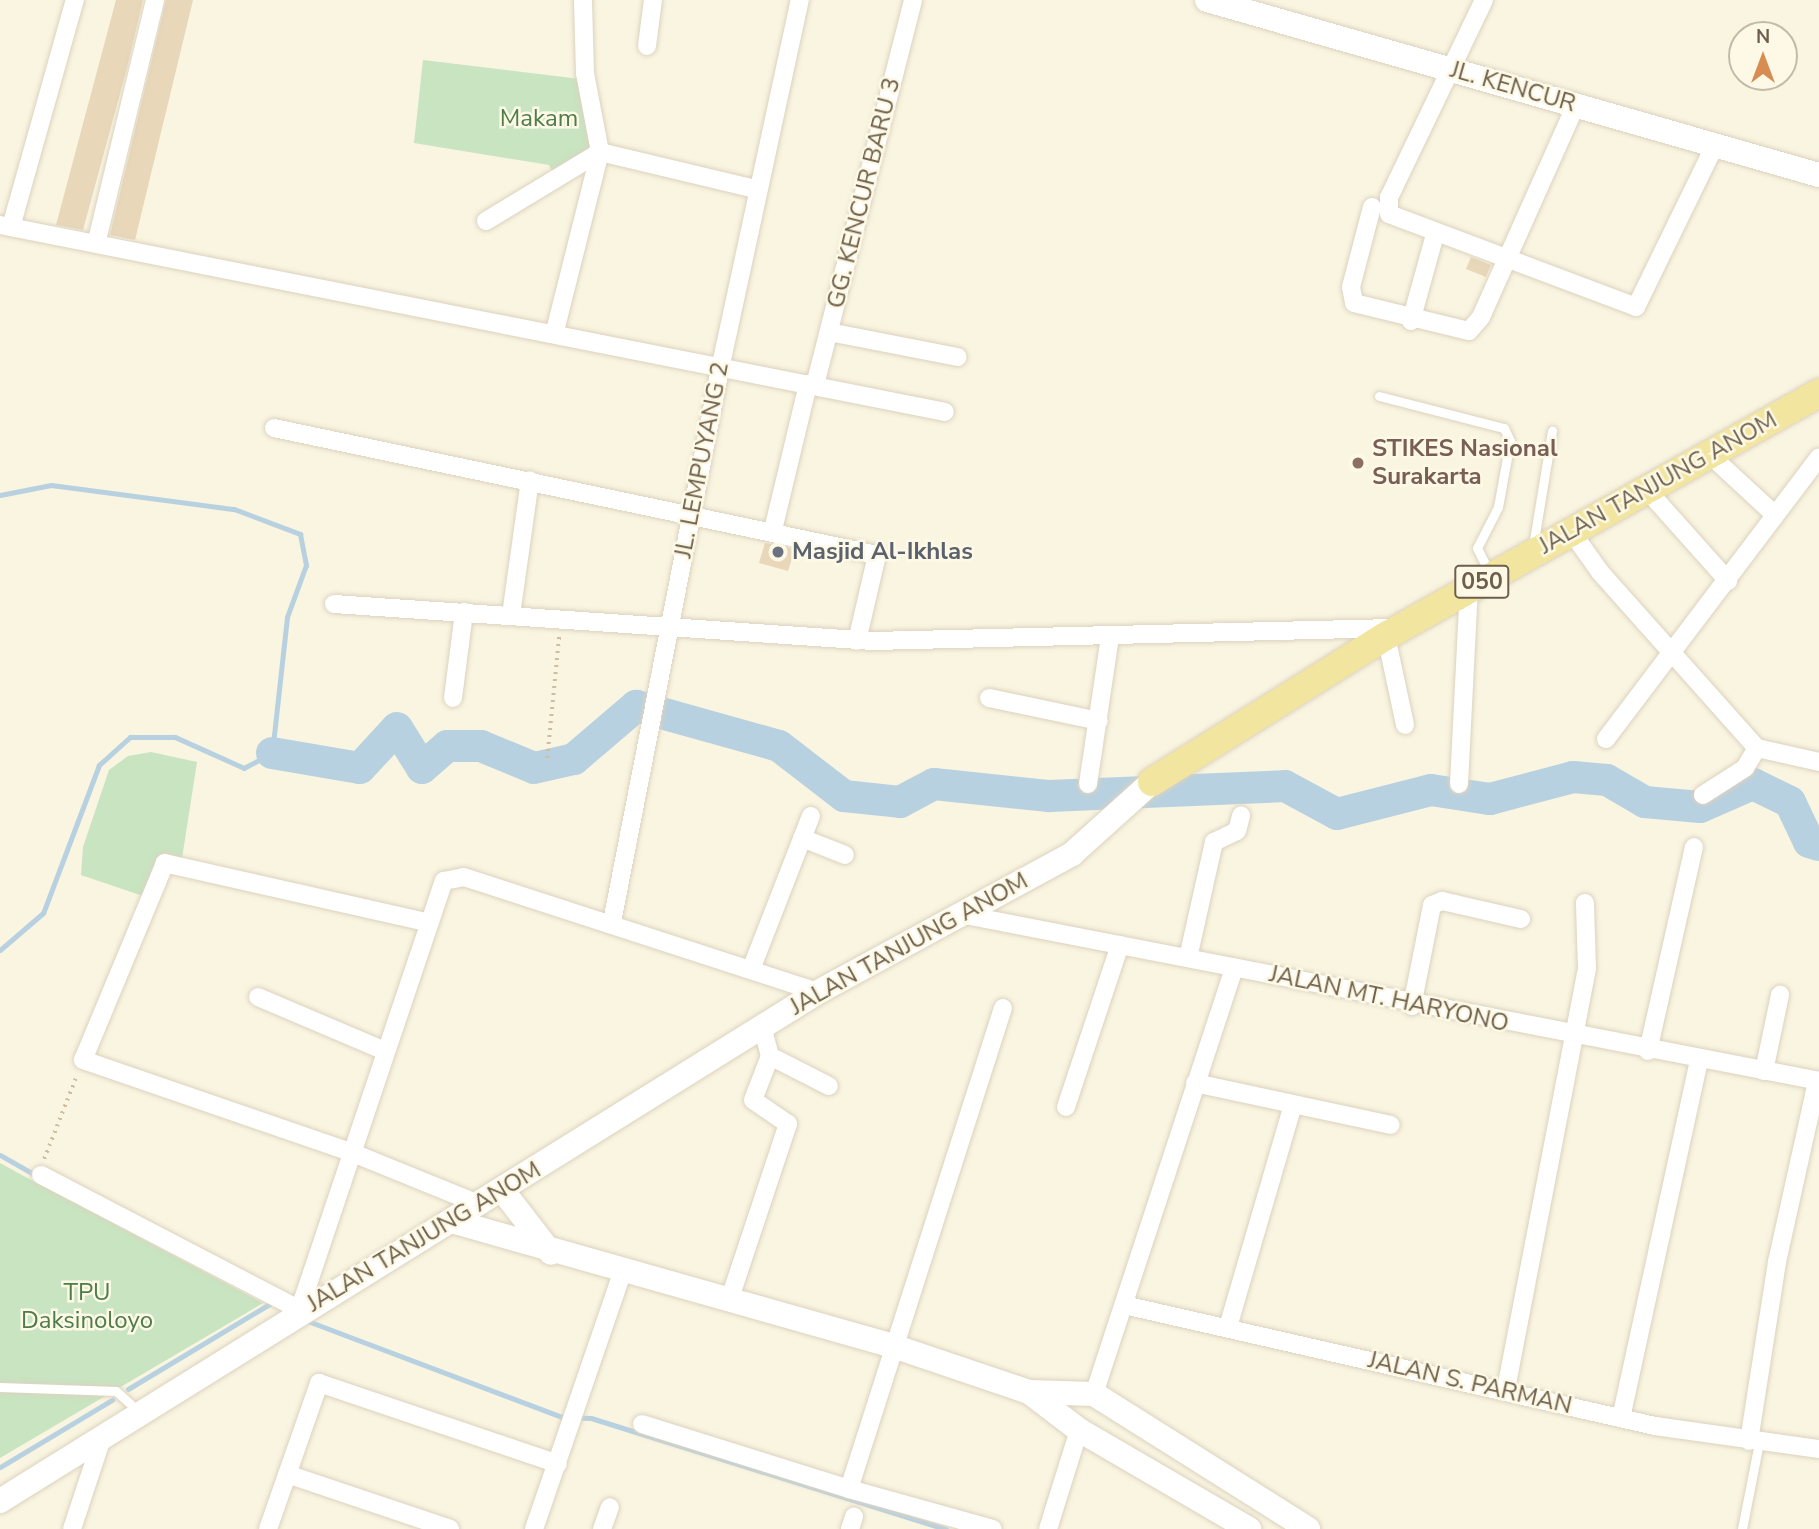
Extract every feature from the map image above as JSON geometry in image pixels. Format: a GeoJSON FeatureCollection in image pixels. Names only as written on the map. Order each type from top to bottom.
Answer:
{"type":"FeatureCollection","features":[{"type":"Feature","properties":{"kind":"main road","name":"JALAN TANJUNG ANOM"},"geometry":{"type":"LineString","coordinates":[[1152,782],[1394,632],[1819,393]]}},
{"type":"Feature","properties":{"kind":"street"},"geometry":{"type":"LineString","coordinates":[[75,0],[6,226],[338,295],[555,331],[720,369],[945,412]]}},
{"type":"Feature","properties":{"kind":"street"},"geometry":{"type":"LineString","coordinates":[[98,236],[155,0]]}},
{"type":"Feature","properties":{"kind":"street"},"geometry":{"type":"LineString","coordinates":[[555,331],[600,152],[585,73],[583,0]]}},
{"type":"Feature","properties":{"kind":"street"},"geometry":{"type":"LineString","coordinates":[[647,46],[653,0]]}},
{"type":"Feature","properties":{"kind":"street","name":"JL. LEMPUYANG 2"},"geometry":{"type":"LineString","coordinates":[[612,922],[720,369],[800,0]]}},
{"type":"Feature","properties":{"kind":"street","name":"GG. KENCUR BARU 3"},"geometry":{"type":"LineString","coordinates":[[772,530],[829,332],[913,0]]}},
{"type":"Feature","properties":{"kind":"street","name":"JL. KENCUR"},"geometry":{"type":"LineString","coordinates":[[1207,0],[1456,69],[1819,175]]}},
{"type":"Feature","properties":{"kind":"street"},"geometry":{"type":"LineString","coordinates":[[1484,0],[1456,69],[1387,209],[1505,258],[1636,307],[1715,145]]}},
{"type":"Feature","properties":{"kind":"street"},"geometry":{"type":"LineString","coordinates":[[1373,207],[1351,295],[1361,309],[1469,331],[1576,105]]}},
{"type":"Feature","properties":{"kind":"street"},"geometry":{"type":"LineString","coordinates":[[486,221],[600,152],[759,190]]}},
{"type":"Feature","properties":{"kind":"street"},"geometry":{"type":"LineString","coordinates":[[1411,321],[1434,238]]}},
{"type":"Feature","properties":{"kind":"street"},"geometry":{"type":"LineString","coordinates":[[829,332],[958,357]]}},
{"type":"Feature","properties":{"kind":"street"},"geometry":{"type":"LineString","coordinates":[[274,428],[691,512],[877,555],[857,641]]}},
{"type":"Feature","properties":{"kind":"street"},"geometry":{"type":"LineString","coordinates":[[1709,454],[1775,515]]}},
{"type":"Feature","properties":{"kind":"street"},"geometry":{"type":"LineString","coordinates":[[1606,739],[1728,581],[1819,457]]}},
{"type":"Feature","properties":{"kind":"street"},"geometry":{"type":"LineString","coordinates":[[511,615],[530,480]]}},
{"type":"Feature","properties":{"kind":"street"},"geometry":{"type":"LineString","coordinates":[[1647,489],[1728,581]]}},
{"type":"Feature","properties":{"kind":"street"},"geometry":{"type":"LineString","coordinates":[[1572,531],[1671,652],[1757,748],[1819,762]]}},
{"type":"Feature","properties":{"kind":"street"},"geometry":{"type":"LineString","coordinates":[[1459,784],[1480,583]]}},
{"type":"Feature","properties":{"kind":"street"},"geometry":{"type":"LineString","coordinates":[[334,604],[857,641],[1394,632],[1405,725]]}},
{"type":"Feature","properties":{"kind":"street"},"geometry":{"type":"LineString","coordinates":[[453,698],[464,612]]}},
{"type":"Feature","properties":{"kind":"street"},"geometry":{"type":"LineString","coordinates":[[1088,784],[1110,637]]}},
{"type":"Feature","properties":{"kind":"street"},"geometry":{"type":"LineString","coordinates":[[989,698],[1098,721]]}},
{"type":"Feature","properties":{"kind":"street"},"geometry":{"type":"LineString","coordinates":[[1703,795],[1745,768],[1757,748]]}},
{"type":"Feature","properties":{"kind":"street","name":"JALAN TANJUNG ANOM"},"geometry":{"type":"LineString","coordinates":[[0,1501],[138,1411],[299,1312],[456,1222],[818,992],[1072,854],[1152,782]]}},
{"type":"Feature","properties":{"kind":"street"},"geometry":{"type":"LineString","coordinates":[[752,967],[811,816]]}},
{"type":"Feature","properties":{"kind":"street"},"geometry":{"type":"LineString","coordinates":[[1188,958],[1214,842],[1237,831],[1241,816]]}},
{"type":"Feature","properties":{"kind":"street"},"geometry":{"type":"LineString","coordinates":[[802,838],[845,855]]}},
{"type":"Feature","properties":{"kind":"street"},"geometry":{"type":"LineString","coordinates":[[1648,1051],[1694,847]]}},
{"type":"Feature","properties":{"kind":"street"},"geometry":{"type":"LineString","coordinates":[[426,922],[165,863],[83,1060],[353,1153],[481,1205]]}},
{"type":"Feature","properties":{"kind":"street"},"geometry":{"type":"LineString","coordinates":[[41,1175],[299,1312],[439,886],[464,877],[752,967],[818,992]]}},
{"type":"Feature","properties":{"kind":"street"},"geometry":{"type":"LineString","coordinates":[[1412,1006],[1432,905],[1443,901],[1521,919]]}},
{"type":"Feature","properties":{"kind":"street"},"geometry":{"type":"LineString","coordinates":[[1506,1390],[1587,968],[1585,903]]}},
{"type":"Feature","properties":{"kind":"street","name":"JALAN MT. HARYONO"},"geometry":{"type":"LineString","coordinates":[[960,914],[1234,967],[1412,1006],[1818,1081]]}},
{"type":"Feature","properties":{"kind":"street"},"geometry":{"type":"LineString","coordinates":[[1066,1107],[1120,945]]}},
{"type":"Feature","properties":{"kind":"street"},"geometry":{"type":"LineString","coordinates":[[1048,1529],[1234,967]]}},
{"type":"Feature","properties":{"kind":"street"},"geometry":{"type":"LineString","coordinates":[[1764,1071],[1780,995]]}},
{"type":"Feature","properties":{"kind":"street"},"geometry":{"type":"LineString","coordinates":[[258,997],[385,1051]]}},
{"type":"Feature","properties":{"kind":"street"},"geometry":{"type":"LineString","coordinates":[[849,1489],[1003,1008]]}},
{"type":"Feature","properties":{"kind":"street"},"geometry":{"type":"LineString","coordinates":[[729,1301],[788,1124],[753,1100],[771,1056],[762,1026]]}},
{"type":"Feature","properties":{"kind":"street"},"geometry":{"type":"LineString","coordinates":[[771,1056],[829,1086]]}},
{"type":"Feature","properties":{"kind":"street"},"geometry":{"type":"LineString","coordinates":[[1621,1418],[1699,1060]]}},
{"type":"Feature","properties":{"kind":"street"},"geometry":{"type":"LineString","coordinates":[[1754,1441],[1777,1262],[1818,1081]]}},
{"type":"Feature","properties":{"kind":"street"},"geometry":{"type":"LineString","coordinates":[[1195,1083],[1391,1125]]}},
{"type":"Feature","properties":{"kind":"street"},"geometry":{"type":"LineString","coordinates":[[1227,1327],[1293,1105]]}},
{"type":"Feature","properties":{"kind":"street"},"geometry":{"type":"LineString","coordinates":[[503,1191],[551,1253]]}},
{"type":"Feature","properties":{"kind":"street"},"geometry":{"type":"LineString","coordinates":[[456,1222],[551,1253],[893,1346],[1029,1392],[1094,1394],[1308,1529]]}},
{"type":"Feature","properties":{"kind":"street"},"geometry":{"type":"LineString","coordinates":[[534,1529],[622,1273]]}},
{"type":"Feature","properties":{"kind":"street","name":"JALAN S. PARMAN"},"geometry":{"type":"LineString","coordinates":[[1124,1305],[1621,1418],[1754,1441],[1819,1449]]}},
{"type":"Feature","properties":{"kind":"street"},"geometry":{"type":"LineString","coordinates":[[268,1529],[319,1383],[558,1464]]}},
{"type":"Feature","properties":{"kind":"street"},"geometry":{"type":"LineString","coordinates":[[1029,1392],[1079,1430],[1249,1529]]}},
{"type":"Feature","properties":{"kind":"street"},"geometry":{"type":"LineString","coordinates":[[642,1424],[849,1489],[993,1529]]}},
{"type":"Feature","properties":{"kind":"street"},"geometry":{"type":"LineString","coordinates":[[72,1529],[103,1435]]}},
{"type":"Feature","properties":{"kind":"street"},"geometry":{"type":"LineString","coordinates":[[287,1474],[450,1529]]}},
{"type":"Feature","properties":{"kind":"street"},"geometry":{"type":"LineString","coordinates":[[602,1529],[610,1507]]}},
{"type":"Feature","properties":{"kind":"lane"},"geometry":{"type":"LineString","coordinates":[[1379,396],[1504,428],[1510,441],[1498,507],[1478,548],[1480,583]]}},
{"type":"Feature","properties":{"kind":"lane"},"geometry":{"type":"LineString","coordinates":[[1532,555],[1552,431]]}},
{"type":"Feature","properties":{"kind":"lane"},"geometry":{"type":"LineString","coordinates":[[0,1387],[116,1391],[138,1411]]}},
{"type":"Feature","properties":{"kind":"lane"},"geometry":{"type":"LineString","coordinates":[[1742,1529],[1754,1441]]}},
{"type":"Feature","properties":{"kind":"path"},"geometry":{"type":"LineString","coordinates":[[547,758],[561,619]]}},
{"type":"Feature","properties":{"kind":"path"},"geometry":{"type":"LineString","coordinates":[[41,1175],[83,1060]]}},
{"type":"Feature","properties":{"kind":"green space","name":"Makam"},"geometry":{"type":"Polygon","coordinates":[[[423,60],[580,79],[593,149],[552,171],[549,165],[414,143],[423,60]]]}},
{"type":"Feature","properties":{"kind":"green space"},"geometry":{"type":"Polygon","coordinates":[[[151,752],[197,762],[182,858],[143,896],[81,875],[83,847],[109,770],[128,756],[151,752]]]}},
{"type":"Feature","properties":{"kind":"green space","name":"TPU Daksinoloyo"},"geometry":{"type":"Polygon","coordinates":[[[0,1163],[20,1174],[263,1303],[0,1458],[0,1163]]]}},
{"type":"Feature","properties":{"kind":"building"},"geometry":{"type":"Polygon","coordinates":[[[116,0],[143,0],[127,68],[83,230],[56,225],[116,0]]]}},
{"type":"Feature","properties":{"kind":"building"},"geometry":{"type":"Polygon","coordinates":[[[166,0],[193,0],[135,240],[110,235],[166,0]]]}},
{"type":"Feature","properties":{"kind":"building"},"geometry":{"type":"Polygon","coordinates":[[[1471,257],[1491,265],[1486,277],[1466,269],[1471,257]]]}},
{"type":"Feature","properties":{"kind":"building","name":"Masjid Al-Ikhlas"},"geometry":{"type":"Polygon","coordinates":[[[765,543],[795,549],[788,571],[759,563],[765,543]]]}},
{"type":"Feature","properties":{"kind":"waterway"},"geometry":{"type":"LineString","coordinates":[[0,495],[51,485],[234,509],[300,534],[306,565],[287,617],[272,753],[244,768],[175,737],[130,737],[99,765],[43,913],[0,950]]}},
{"type":"Feature","properties":{"kind":"waterway"},"geometry":{"type":"LineString","coordinates":[[272,753],[360,768],[397,728],[422,768],[447,746],[481,746],[534,768],[574,759],[636,706],[779,746],[844,796],[900,802],[934,784],[1049,796],[1285,786],[1337,814],[1431,790],[1490,799],[1573,777],[1607,780],[1645,802],[1700,807],[1753,784],[1790,802],[1809,842],[1819,845]]}},
{"type":"Feature","properties":{"kind":"waterway"},"geometry":{"type":"LineString","coordinates":[[0,1155],[37,1176]]}},
{"type":"Feature","properties":{"kind":"waterway"},"geometry":{"type":"LineString","coordinates":[[128,1389],[271,1303]]}},
{"type":"Feature","properties":{"kind":"waterway"},"geometry":{"type":"LineString","coordinates":[[305,1320],[562,1417],[591,1418],[946,1529]]}},
{"type":"Feature","properties":{"kind":"waterway"},"geometry":{"type":"LineString","coordinates":[[0,1467],[112,1400]]}},
{"type":"Feature","properties":{"kind":"place","name":"STIKES Nasional Surakarta"},"geometry":{"type":"Point","coordinates":[1358,463]}},
{"type":"Feature","properties":{"kind":"place","name":"Masjid Al-Ikhlas"},"geometry":{"type":"Point","coordinates":[778,552]}}]}
